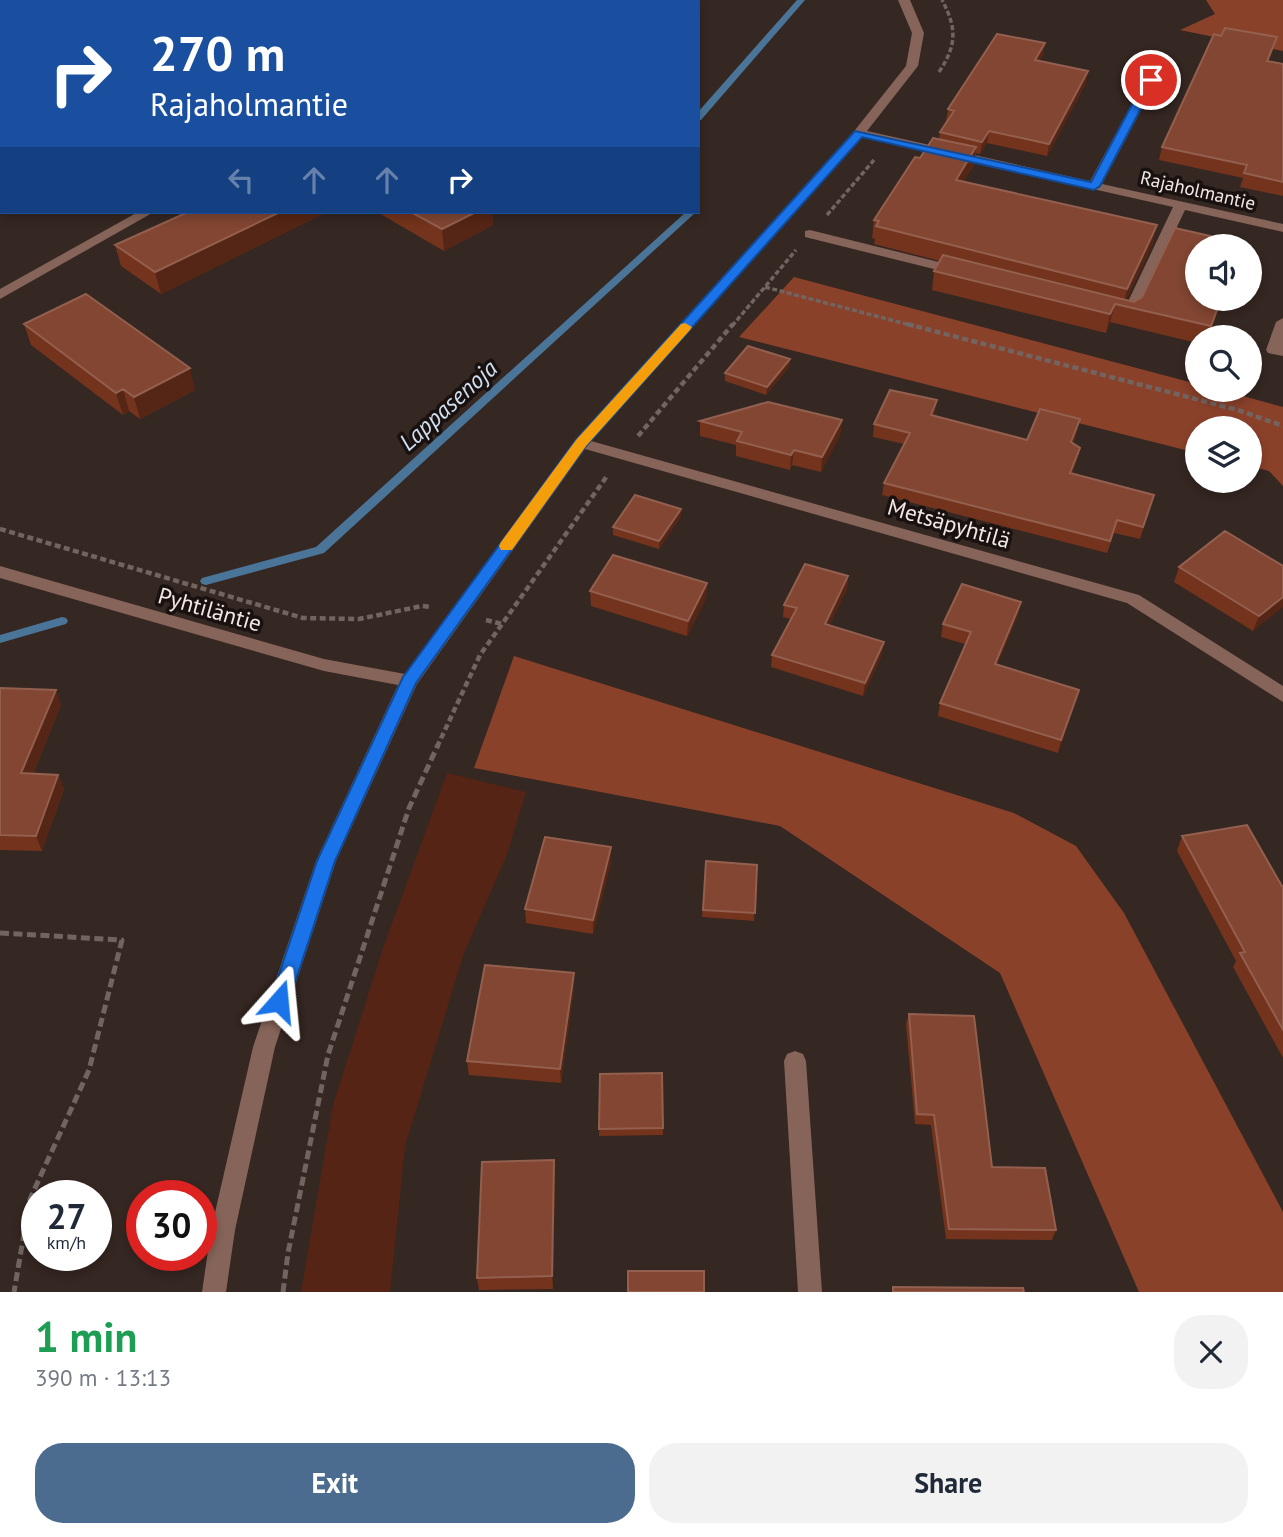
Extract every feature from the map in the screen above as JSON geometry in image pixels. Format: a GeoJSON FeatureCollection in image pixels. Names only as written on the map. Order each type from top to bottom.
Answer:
{"type":"FeatureCollection","features":[{"type":"Feature","properties":{"kind":"street"},"geometry":{"type":"LineString","coordinates":[[214,1292],[223,1230],[264,1047],[326,861],[409,681],[581,443],[859,133],[912,66],[918,33],[905,0]]}},
{"type":"Feature","properties":{"kind":"street"},"geometry":{"type":"LineString","coordinates":[[1094,186],[1151,80]]}},
{"type":"Feature","properties":{"kind":"street","name":"Rajaholmantie"},"geometry":{"type":"LineString","coordinates":[[859,133],[1283,228]]}},
{"type":"Feature","properties":{"kind":"street"},"geometry":{"type":"LineString","coordinates":[[1102,308],[1128,315],[1181,205]]}},
{"type":"Feature","properties":{"kind":"street"},"geometry":{"type":"LineString","coordinates":[[0,295],[143,214]]}},
{"type":"Feature","properties":{"kind":"street"},"geometry":{"type":"LineString","coordinates":[[810,234],[969,274]]}},
{"type":"Feature","properties":{"kind":"street"},"geometry":{"type":"LineString","coordinates":[[1283,322],[1273,350],[1283,352]]}},
{"type":"Feature","properties":{"kind":"street","name":"Metsäpyhtilä"},"geometry":{"type":"LineString","coordinates":[[581,443],[1133,599],[1283,695]]}},
{"type":"Feature","properties":{"kind":"street","name":"Pyhtiläntie"},"geometry":{"type":"LineString","coordinates":[[0,572],[324,666],[409,681]]}},
{"type":"Feature","properties":{"kind":"street"},"geometry":{"type":"LineString","coordinates":[[795,1061],[810,1292]]}},
{"type":"Feature","properties":{"kind":"path"},"geometry":{"type":"LineString","coordinates":[[938,74],[953,52],[956,40],[955,27],[942,0]]}},
{"type":"Feature","properties":{"kind":"path"},"geometry":{"type":"LineString","coordinates":[[283,1292],[288,1253],[328,1055],[409,808],[480,655],[623,454],[892,139]]}},
{"type":"Feature","properties":{"kind":"path"},"geometry":{"type":"LineString","coordinates":[[765,287],[1238,410],[1283,426]]}},
{"type":"Feature","properties":{"kind":"path"},"geometry":{"type":"LineString","coordinates":[[0,529],[303,618],[359,619],[422,606],[502,624]]}},
{"type":"Feature","properties":{"kind":"path"},"geometry":{"type":"LineString","coordinates":[[0,933],[122,940],[89,1070],[30,1199],[14,1292]]}},
{"type":"Feature","properties":{"kind":"shaded area"},"geometry":{"type":"Polygon","coordinates":[[[1206,0],[1283,0],[1283,51],[1180,30],[1215,14],[1206,0]]]}},
{"type":"Feature","properties":{"kind":"shaded area"},"geometry":{"type":"Polygon","coordinates":[[[794,277],[1185,381],[1185,402],[1262,401],[1283,407],[1283,486],[1269,471],[1262,469],[1262,416],[1185,416],[1185,450],[739,337],[794,277]]]}},
{"type":"Feature","properties":{"kind":"shaded area"},"geometry":{"type":"Polygon","coordinates":[[[514,656],[1014,813],[1076,846],[1124,913],[1283,1212],[1283,1292],[1139,1292],[1000,973],[780,826],[474,768],[514,656]]]}},
{"type":"Feature","properties":{"kind":"shaded area"},"geometry":{"type":"Polygon","coordinates":[[[447,773],[526,792],[507,854],[463,956],[405,1146],[390,1292],[301,1292],[333,1105],[383,948],[447,773]]]}},
{"type":"Feature","properties":{"kind":"building"},"geometry":{"type":"Polygon","coordinates":[[[1225,28],[1277,37],[1267,61],[1283,64],[1283,182],[1244,173],[1247,165],[1162,147],[1214,34],[1221,36],[1225,28]]]}},
{"type":"Feature","properties":{"kind":"building"},"geometry":{"type":"Polygon","coordinates":[[[997,34],[1045,43],[1035,60],[1088,71],[1049,144],[989,131],[982,142],[940,132],[954,111],[948,109],[997,34]]]}},
{"type":"Feature","properties":{"kind":"building"},"geometry":{"type":"Polygon","coordinates":[[[933,138],[976,147],[956,180],[1157,225],[1127,289],[876,226],[879,221],[874,220],[915,157],[920,158],[933,138]]]}},
{"type":"Feature","properties":{"kind":"building"},"geometry":{"type":"Polygon","coordinates":[[[184,214],[276,214],[155,272],[115,245],[184,214]]]}},
{"type":"Feature","properties":{"kind":"building"},"geometry":{"type":"Polygon","coordinates":[[[415,214],[472,214],[442,229],[415,214]]]}},
{"type":"Feature","properties":{"kind":"building"},"geometry":{"type":"Polygon","coordinates":[[[1175,228],[1201,234],[1185,234],[1185,311],[1217,311],[1211,325],[1115,304],[1110,314],[934,271],[943,255],[1134,302],[1142,297],[1175,228]]]}},
{"type":"Feature","properties":{"kind":"building"},"geometry":{"type":"Polygon","coordinates":[[[86,294],[190,368],[134,397],[123,389],[116,393],[24,324],[86,294]]]}},
{"type":"Feature","properties":{"kind":"building"},"geometry":{"type":"Polygon","coordinates":[[[748,346],[790,359],[767,387],[725,373],[748,346]]]}},
{"type":"Feature","properties":{"kind":"building"},"geometry":{"type":"Polygon","coordinates":[[[890,390],[937,400],[931,415],[1027,440],[1040,409],[1080,419],[1071,442],[1080,448],[1070,473],[1154,495],[1143,527],[1117,520],[1110,541],[884,483],[910,433],[874,424],[890,390]]]}},
{"type":"Feature","properties":{"kind":"building"},"geometry":{"type":"Polygon","coordinates":[[[768,402],[842,420],[822,457],[794,450],[791,455],[737,441],[742,432],[700,421],[768,402]]]}},
{"type":"Feature","properties":{"kind":"building"},"geometry":{"type":"Polygon","coordinates":[[[635,495],[681,509],[659,541],[613,527],[635,495]]]}},
{"type":"Feature","properties":{"kind":"building"},"geometry":{"type":"Polygon","coordinates":[[[1225,531],[1283,566],[1283,597],[1259,616],[1179,567],[1225,531]]]}},
{"type":"Feature","properties":{"kind":"building"},"geometry":{"type":"Polygon","coordinates":[[[613,555],[707,583],[688,621],[590,591],[613,555]]]}},
{"type":"Feature","properties":{"kind":"building"},"geometry":{"type":"Polygon","coordinates":[[[805,564],[848,576],[825,624],[884,642],[865,683],[772,655],[797,608],[784,605],[805,564]]]}},
{"type":"Feature","properties":{"kind":"building"},"geometry":{"type":"Polygon","coordinates":[[[962,584],[1021,602],[995,664],[1079,690],[1061,740],[940,703],[971,632],[943,624],[962,584]]]}},
{"type":"Feature","properties":{"kind":"building"},"geometry":{"type":"Polygon","coordinates":[[[0,688],[56,690],[21,773],[58,775],[36,836],[0,835],[0,688]]]}},
{"type":"Feature","properties":{"kind":"building"},"geometry":{"type":"Polygon","coordinates":[[[1247,825],[1283,888],[1283,1030],[1240,953],[1245,952],[1182,836],[1247,825]]]}},
{"type":"Feature","properties":{"kind":"building"},"geometry":{"type":"Polygon","coordinates":[[[545,837],[611,847],[593,920],[525,909],[545,837]]]}},
{"type":"Feature","properties":{"kind":"building"},"geometry":{"type":"Polygon","coordinates":[[[706,861],[757,865],[755,913],[703,910],[706,861]]]}},
{"type":"Feature","properties":{"kind":"building"},"geometry":{"type":"Polygon","coordinates":[[[485,965],[574,973],[560,1069],[467,1061],[485,965]]]}},
{"type":"Feature","properties":{"kind":"building"},"geometry":{"type":"Polygon","coordinates":[[[909,1014],[974,1016],[992,1167],[1045,1168],[1056,1230],[949,1229],[934,1115],[917,1114],[909,1014]]]}},
{"type":"Feature","properties":{"kind":"building"},"geometry":{"type":"Polygon","coordinates":[[[662,1073],[663,1128],[599,1129],[600,1074],[662,1073]]]}},
{"type":"Feature","properties":{"kind":"building"},"geometry":{"type":"Polygon","coordinates":[[[554,1160],[552,1276],[477,1278],[482,1162],[554,1160]]]}},
{"type":"Feature","properties":{"kind":"building"},"geometry":{"type":"Polygon","coordinates":[[[628,1271],[704,1271],[704,1292],[628,1292],[628,1271]]]}},
{"type":"Feature","properties":{"kind":"building"},"geometry":{"type":"Polygon","coordinates":[[[893,1287],[1023,1288],[1024,1292],[893,1292],[893,1287]]]}},
{"type":"Feature","properties":{"kind":"waterway","name":"Lappasenoja"},"geometry":{"type":"LineString","coordinates":[[700,116],[801,0]]}},
{"type":"Feature","properties":{"kind":"waterway","name":"Lappasenoja"},"geometry":{"type":"LineString","coordinates":[[206,581],[320,550],[689,214]]}},
{"type":"Feature","properties":{"kind":"waterway","name":"Lappasenoja"},"geometry":{"type":"LineString","coordinates":[[0,639],[62,621]]}},
{"type":"Feature","properties":{"kind":"slow traffic"},"geometry":{"type":"LineString","coordinates":[[507,546],[581,443],[685,327]]}},
{"type":"Feature","properties":{"kind":"route"},"geometry":{"type":"LineString","coordinates":[[279,1001],[326,861],[409,681],[581,443],[859,133],[1094,186],[1151,80]]}}]}
